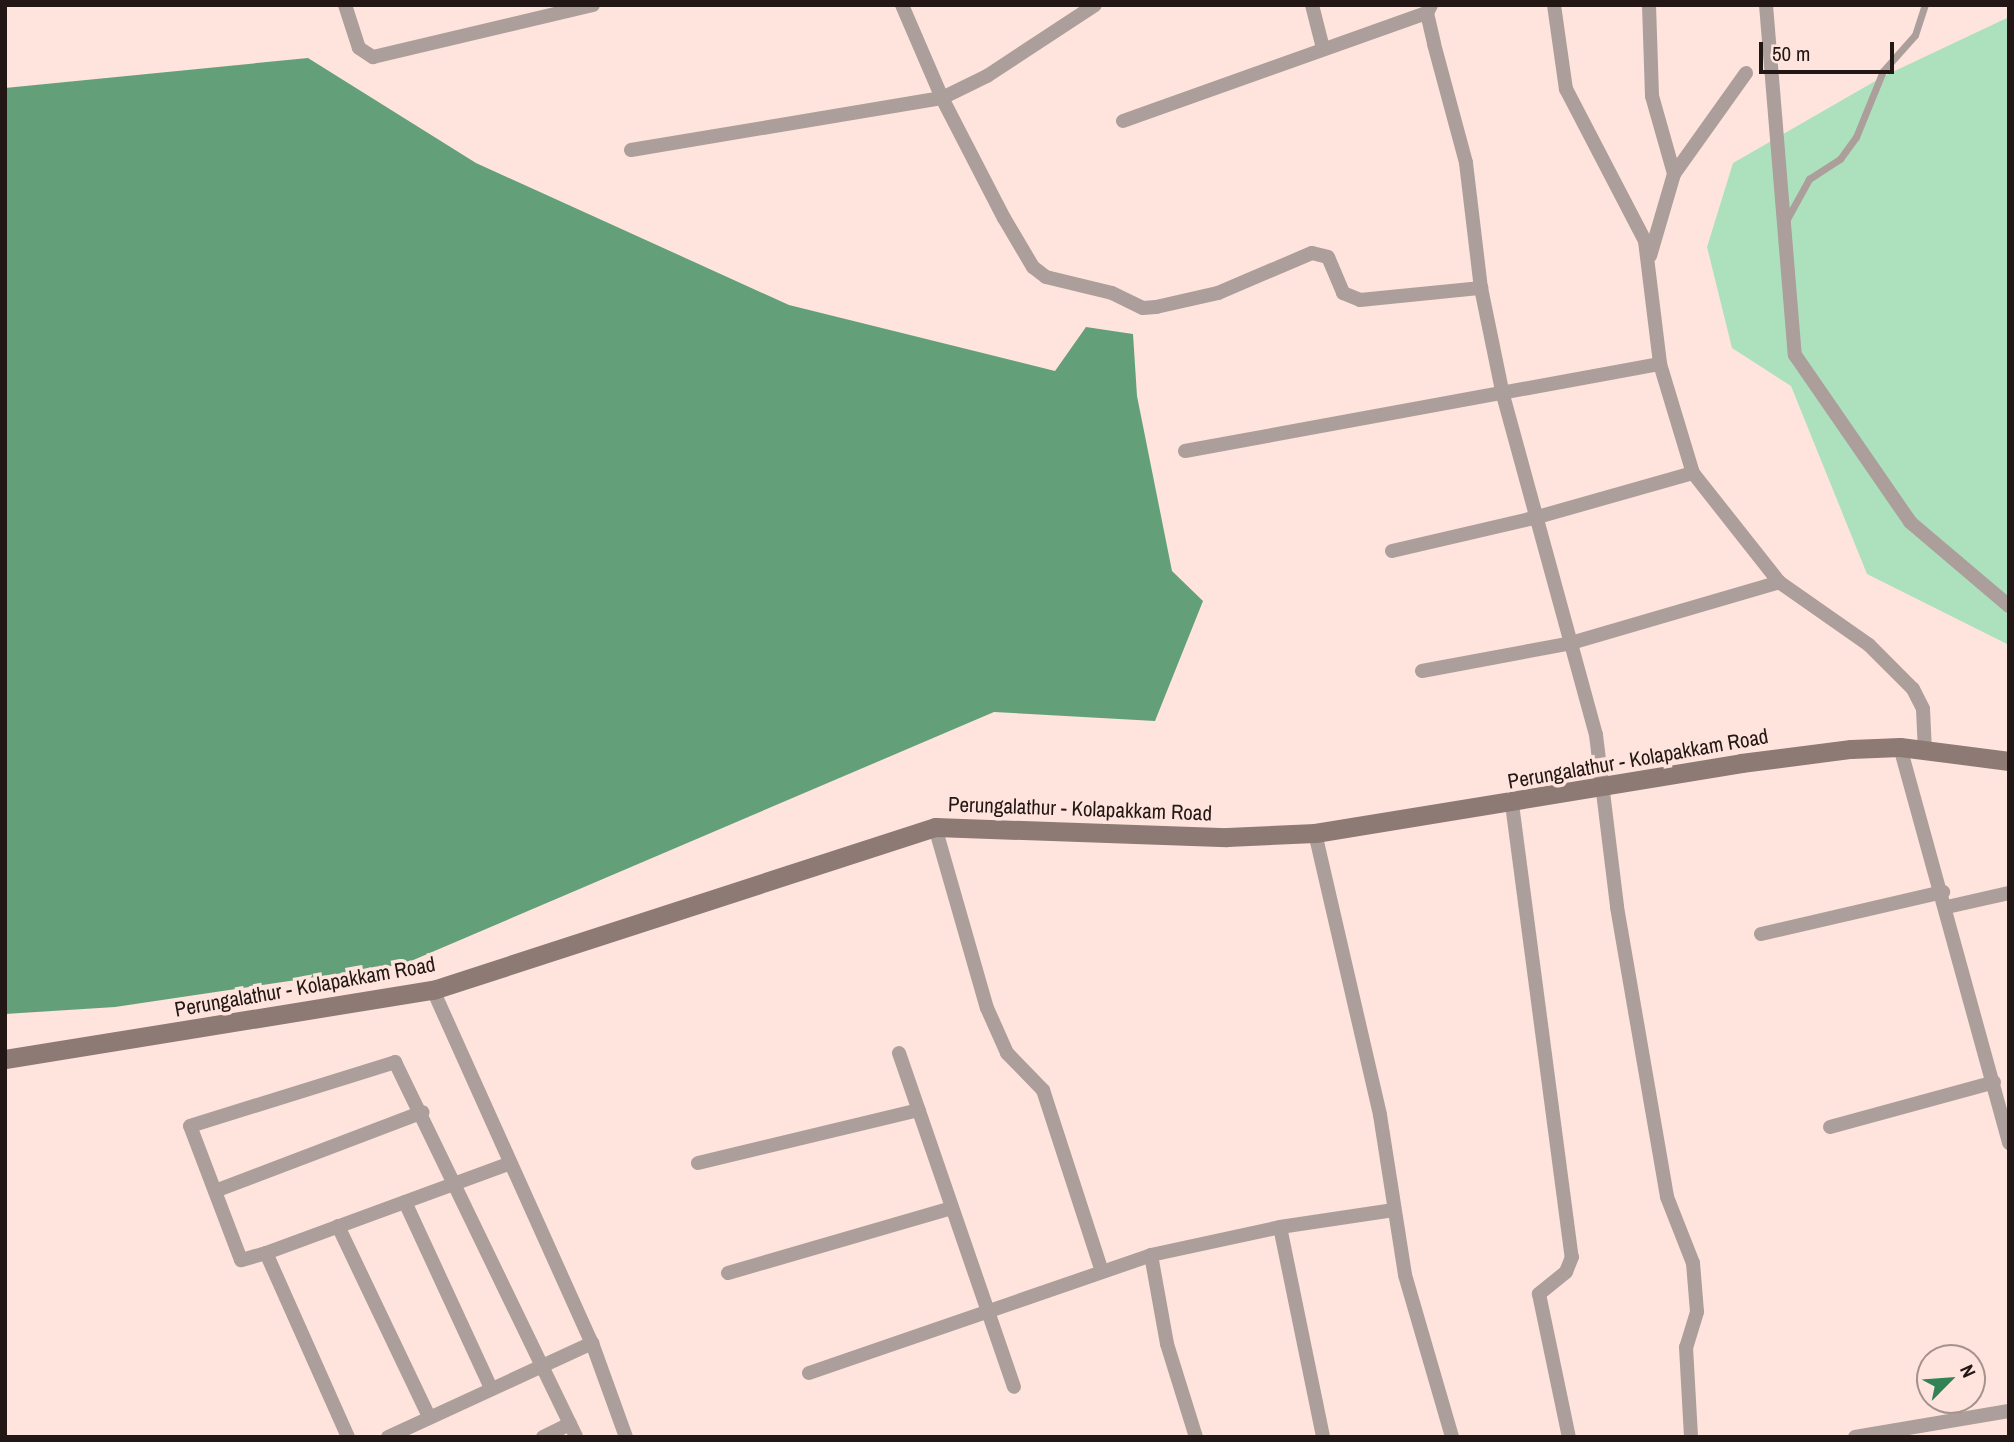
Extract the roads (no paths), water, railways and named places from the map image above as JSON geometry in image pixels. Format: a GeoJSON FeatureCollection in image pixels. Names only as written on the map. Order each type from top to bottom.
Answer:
{"type":"FeatureCollection","features":[{"type":"Feature","properties":{"kind":"main road","name":"Perungalathur - Kolapakkam Road"},"geometry":{"type":"LineString","coordinates":[[5,1059],[433,990],[935,827],[1227,837],[1315,833],[1513,804],[1741,763],[1900,747],[2009,761]]}},
{"type":"Feature","properties":{"kind":"street"},"geometry":{"type":"LineString","coordinates":[[345,5],[359,48],[373,57],[593,5]]}},
{"type":"Feature","properties":{"kind":"street"},"geometry":{"type":"LineString","coordinates":[[902,5],[942,98],[1004,219],[1033,267],[1046,277],[1112,293],[1143,308],[1156,307],[1218,293],[1312,253],[1328,257],[1343,293],[1350,298],[1482,288]]}},
{"type":"Feature","properties":{"kind":"street"},"geometry":{"type":"LineString","coordinates":[[631,150],[942,98],[988,76],[1095,5]]}},
{"type":"Feature","properties":{"kind":"street"},"geometry":{"type":"LineString","coordinates":[[1312,5],[1324,48]]}},
{"type":"Feature","properties":{"kind":"street"},"geometry":{"type":"LineString","coordinates":[[1553,5],[1566,89],[1636,222],[1649,257],[1660,365],[1693,473],[1779,582],[1869,645],[1913,688],[1923,709],[1925,751]]}},
{"type":"Feature","properties":{"kind":"street"},"geometry":{"type":"LineString","coordinates":[[1649,5],[1652,96],[1674,174]]}},
{"type":"Feature","properties":{"kind":"street"},"geometry":{"type":"LineString","coordinates":[[1766,5],[1785,222],[1791,334],[1807,378],[1910,522],[2009,606]]}},
{"type":"Feature","properties":{"kind":"street"},"geometry":{"type":"LineString","coordinates":[[1123,121],[1429,9],[1466,163],[1482,288],[1503,395],[1606,787],[1617,907],[1667,1197],[1693,1263],[1697,1292],[1697,1312],[1686,1347],[1691,1437]]}},
{"type":"Feature","properties":{"kind":"street"},"geometry":{"type":"LineString","coordinates":[[1649,257],[1674,174],[1746,73]]}},
{"type":"Feature","properties":{"kind":"street"},"geometry":{"type":"LineString","coordinates":[[1185,451],[1660,365]]}},
{"type":"Feature","properties":{"kind":"street"},"geometry":{"type":"LineString","coordinates":[[1392,551],[1534,519],[1693,473]]}},
{"type":"Feature","properties":{"kind":"street"},"geometry":{"type":"LineString","coordinates":[[1422,671],[1570,643],[1779,582]]}},
{"type":"Feature","properties":{"kind":"street"},"geometry":{"type":"LineString","coordinates":[[1900,747],[1943,892],[2009,1143]]}},
{"type":"Feature","properties":{"kind":"street"},"geometry":{"type":"LineString","coordinates":[[1513,804],[1572,1257],[1566,1272],[1539,1294],[1569,1437]]}},
{"type":"Feature","properties":{"kind":"street"},"geometry":{"type":"LineString","coordinates":[[935,827],[987,1008],[1007,1053],[1043,1090],[1102,1272]]}},
{"type":"Feature","properties":{"kind":"street"},"geometry":{"type":"LineString","coordinates":[[1315,833],[1380,1115],[1405,1275],[1452,1437]]}},
{"type":"Feature","properties":{"kind":"street"},"geometry":{"type":"LineString","coordinates":[[1761,934],[1943,892]]}},
{"type":"Feature","properties":{"kind":"street"},"geometry":{"type":"LineString","coordinates":[[1947,907],[2009,893]]}},
{"type":"Feature","properties":{"kind":"street"},"geometry":{"type":"LineString","coordinates":[[433,990],[592,1343],[625,1437]]}},
{"type":"Feature","properties":{"kind":"street"},"geometry":{"type":"LineString","coordinates":[[899,1053],[1014,1387]]}},
{"type":"Feature","properties":{"kind":"street"},"geometry":{"type":"LineString","coordinates":[[510,1163],[456,1182],[266,1253],[241,1261],[190,1131],[194,1122],[392,1062],[399,1064],[456,1182],[540,1366],[573,1430],[542,1437]]}},
{"type":"Feature","properties":{"kind":"street"},"geometry":{"type":"LineString","coordinates":[[1830,1127],[1994,1082]]}},
{"type":"Feature","properties":{"kind":"street"},"geometry":{"type":"LineString","coordinates":[[698,1163],[919,1110]]}},
{"type":"Feature","properties":{"kind":"street"},"geometry":{"type":"LineString","coordinates":[[215,1191],[423,1112]]}},
{"type":"Feature","properties":{"kind":"street"},"geometry":{"type":"LineString","coordinates":[[405,1202],[491,1388]]}},
{"type":"Feature","properties":{"kind":"street"},"geometry":{"type":"LineString","coordinates":[[728,1273],[952,1208]]}},
{"type":"Feature","properties":{"kind":"street"},"geometry":{"type":"LineString","coordinates":[[809,1373],[985,1309],[1151,1255],[1280,1227],[1394,1210]]}},
{"type":"Feature","properties":{"kind":"street"},"geometry":{"type":"LineString","coordinates":[[338,1226],[429,1417]]}},
{"type":"Feature","properties":{"kind":"street"},"geometry":{"type":"LineString","coordinates":[[1280,1227],[1323,1437]]}},
{"type":"Feature","properties":{"kind":"street"},"geometry":{"type":"LineString","coordinates":[[266,1253],[348,1437]]}},
{"type":"Feature","properties":{"kind":"street"},"geometry":{"type":"LineString","coordinates":[[1151,1255],[1167,1344],[1196,1437]]}},
{"type":"Feature","properties":{"kind":"street"},"geometry":{"type":"LineString","coordinates":[[388,1437],[592,1343]]}},
{"type":"Feature","properties":{"kind":"street"},"geometry":{"type":"LineString","coordinates":[[1855,1437],[2009,1411]]}},
{"type":"Feature","properties":{"kind":"lane"},"geometry":{"type":"LineString","coordinates":[[1785,222],[1809,179],[1840,159],[1856,137],[1883,71],[1915,34],[1926,5]]}}]}
